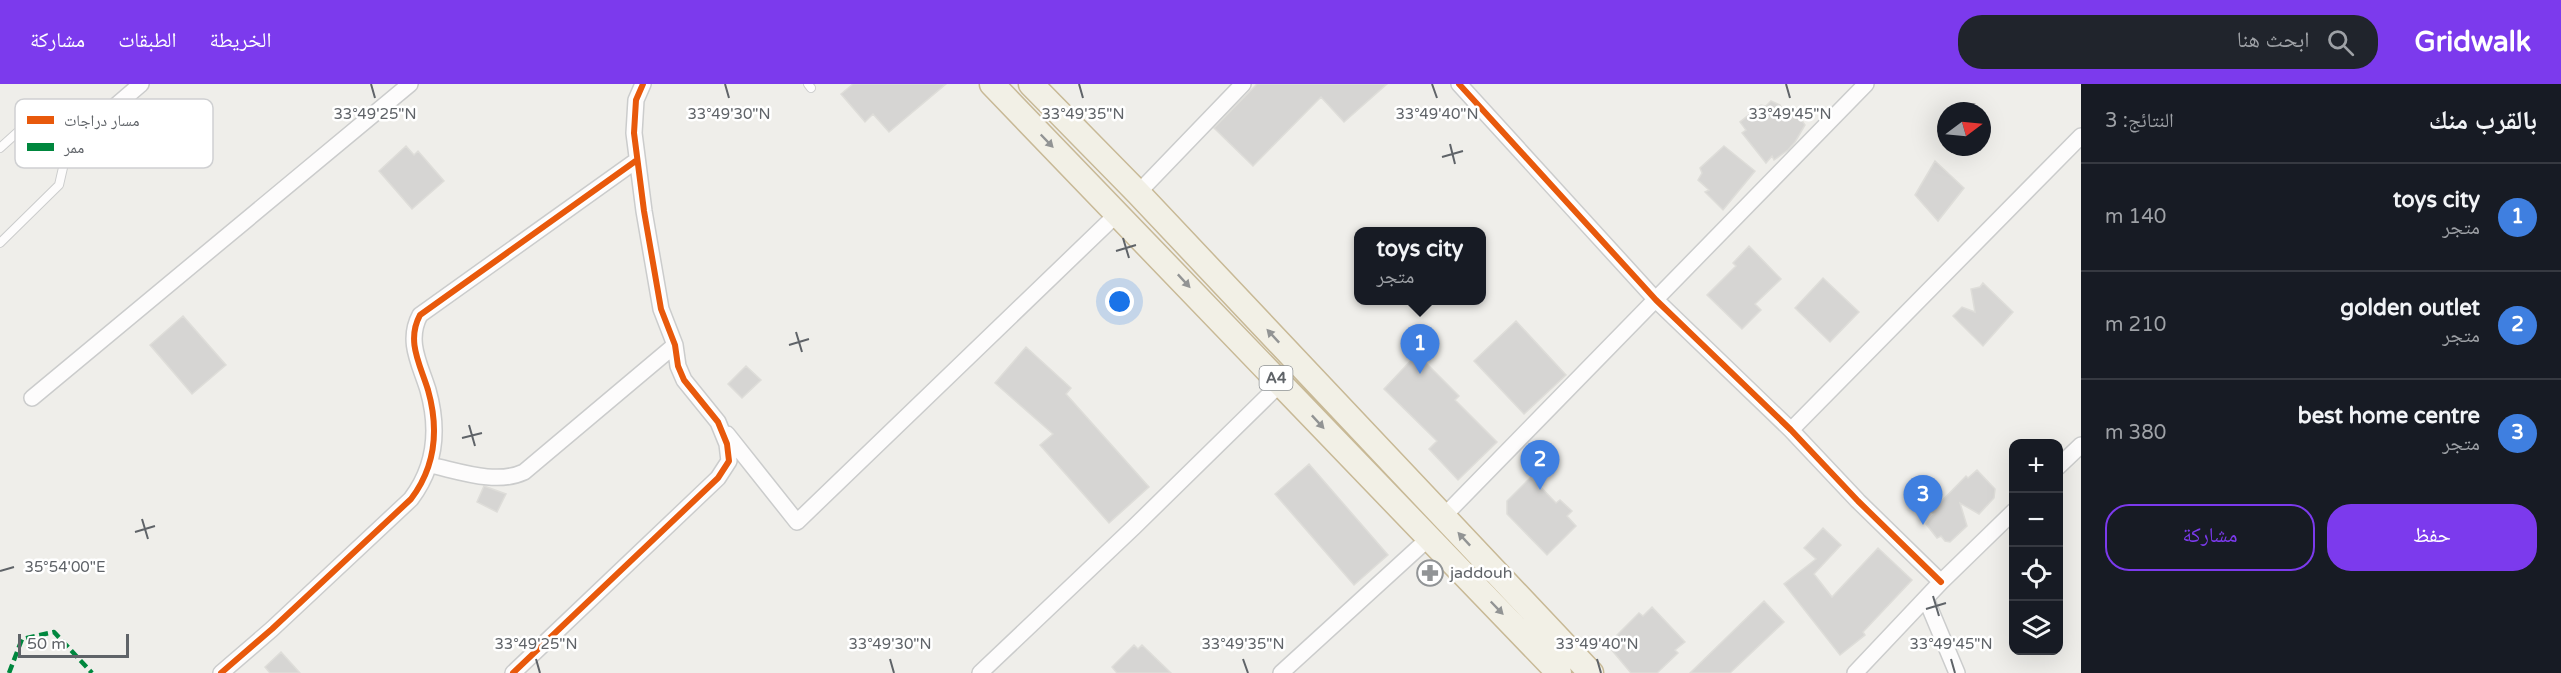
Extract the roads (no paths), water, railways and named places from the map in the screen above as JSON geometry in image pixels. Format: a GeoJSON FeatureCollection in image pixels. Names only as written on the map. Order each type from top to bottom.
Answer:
{"type":"FeatureCollection","features":[{"type":"Feature","properties":{"kind":"highway","name":"A4"},"geometry":{"type":"LineString","coordinates":[[992,84],[1559,673]]}},
{"type":"Feature","properties":{"kind":"highway","name":"A4"},"geometry":{"type":"LineString","coordinates":[[1031,84],[1138,193],[1591,673]]}},
{"type":"Feature","properties":{"kind":"street"},"geometry":{"type":"LineString","coordinates":[[124,99],[141,84]]}},
{"type":"Feature","properties":{"kind":"street"},"geometry":{"type":"LineString","coordinates":[[32,398],[410,84]]}},
{"type":"Feature","properties":{"kind":"street"},"geometry":{"type":"LineString","coordinates":[[643,84],[633,115],[637,160],[661,309],[675,345],[678,366],[684,380],[797,522],[1118,213]]}},
{"type":"Feature","properties":{"kind":"street"},"geometry":{"type":"LineString","coordinates":[[1138,193],[1243,84]]}},
{"type":"Feature","properties":{"kind":"street"},"geometry":{"type":"LineString","coordinates":[[1459,84],[1656,300],[1791,430],[1858,501],[1941,582]]}},
{"type":"Feature","properties":{"kind":"street"},"geometry":{"type":"LineString","coordinates":[[1443,516],[1866,84]]}},
{"type":"Feature","properties":{"kind":"street"},"geometry":{"type":"LineString","coordinates":[[1791,430],[2081,136]]}},
{"type":"Feature","properties":{"kind":"street"},"geometry":{"type":"LineString","coordinates":[[221,673],[272,629],[411,499],[422,484],[430,465],[436,432],[434,415],[413,338],[415,325],[420,315],[637,160]]}},
{"type":"Feature","properties":{"kind":"street"},"geometry":{"type":"LineString","coordinates":[[430,465],[494,478],[506,478],[524,472],[675,345]]}},
{"type":"Feature","properties":{"kind":"street"},"geometry":{"type":"LineString","coordinates":[[980,673],[1281,383]]}},
{"type":"Feature","properties":{"kind":"street"},"geometry":{"type":"LineString","coordinates":[[513,673],[718,478],[729,462],[729,454],[718,422]]}},
{"type":"Feature","properties":{"kind":"street"},"geometry":{"type":"LineString","coordinates":[[2063,462],[2081,445]]}},
{"type":"Feature","properties":{"kind":"street"},"geometry":{"type":"LineString","coordinates":[[1855,673],[1941,582],[2009,515]]}},
{"type":"Feature","properties":{"kind":"street"},"geometry":{"type":"LineString","coordinates":[[1281,673],[1429,538]]}},
{"type":"Feature","properties":{"kind":"street"},"geometry":{"type":"LineString","coordinates":[[1926,599],[1957,673]]}},
{"type":"Feature","properties":{"kind":"lane"},"geometry":{"type":"LineString","coordinates":[[0,148],[15,134]]}},
{"type":"Feature","properties":{"kind":"lane"},"geometry":{"type":"LineString","coordinates":[[0,243],[59,185],[63,168]]}},
{"type":"Feature","properties":{"kind":"place","name":"toys city"},"geometry":{"type":"Point","coordinates":[1420,374]}},
{"type":"Feature","properties":{"kind":"place","name":"golden outlet"},"geometry":{"type":"Point","coordinates":[1540,490]}},
{"type":"Feature","properties":{"kind":"place","name":"best home centre"},"geometry":{"type":"Point","coordinates":[1923,525]}},
{"type":"Feature","properties":{"kind":"place","name":"jaddouh"},"geometry":{"type":"Point","coordinates":[1430,573]}}]}
